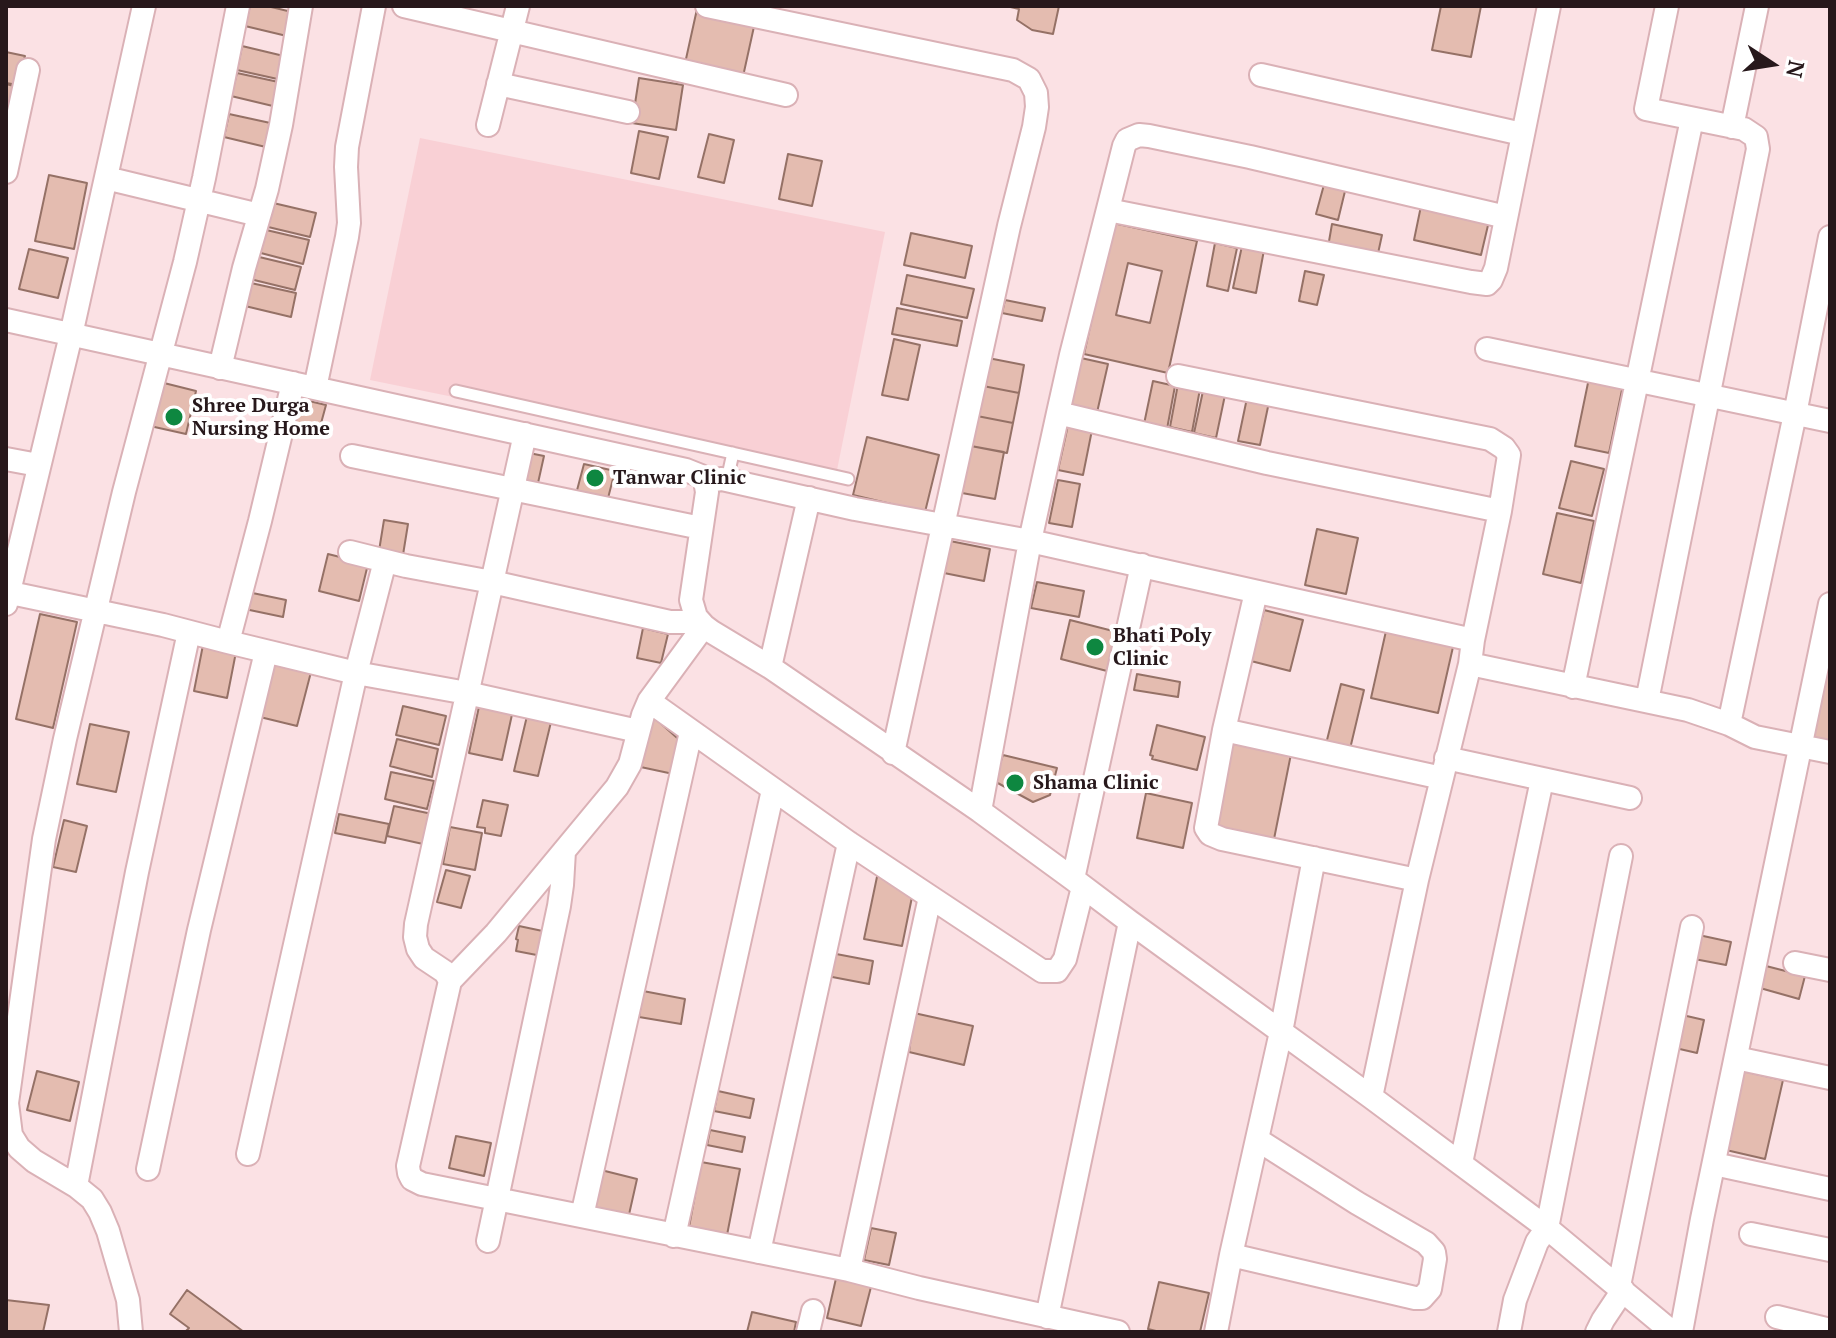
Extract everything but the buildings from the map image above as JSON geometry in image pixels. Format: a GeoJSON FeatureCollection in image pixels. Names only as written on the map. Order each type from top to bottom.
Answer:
{"type":"FeatureCollection","features":[{"type":"Feature","properties":{"kind":"street"},"geometry":{"type":"LineString","coordinates":[[144,6],[71,335],[7,596],[97,611],[356,673],[467,693],[638,731]]}},
{"type":"Feature","properties":{"kind":"street"},"geometry":{"type":"LineString","coordinates":[[131,1332],[128,1300],[100,1212],[92,1199],[76,1186],[34,1161],[19,1148],[11,1135],[7,1103],[44,839],[65,739],[199,200],[238,6]]}},
{"type":"Feature","properties":{"kind":"street"},"geometry":{"type":"LineString","coordinates":[[220,368],[267,189],[301,6]]}},
{"type":"Feature","properties":{"kind":"street"},"geometry":{"type":"LineString","coordinates":[[228,642],[260,521],[304,386],[347,237],[347,147],[374,6]]}},
{"type":"Feature","properties":{"kind":"street"},"geometry":{"type":"LineString","coordinates":[[404,6],[786,95]]}},
{"type":"Feature","properties":{"kind":"street"},"geometry":{"type":"LineString","coordinates":[[488,125],[518,6]]}},
{"type":"Feature","properties":{"kind":"street"},"geometry":{"type":"LineString","coordinates":[[707,6],[1013,70],[1029,79],[1036,93],[1034,127],[1009,226],[893,753]]}},
{"type":"Feature","properties":{"kind":"street"},"geometry":{"type":"LineString","coordinates":[[1108,210],[1487,284],[1494,275],[1549,6]]}},
{"type":"Feature","properties":{"kind":"street"},"geometry":{"type":"LineString","coordinates":[[1647,701],[1758,149],[1756,137],[1751,132],[1646,109],[1667,6]]}},
{"type":"Feature","properties":{"kind":"street"},"geometry":{"type":"LineString","coordinates":[[1732,127],[1757,6]]}},
{"type":"Feature","properties":{"kind":"street"},"geometry":{"type":"LineString","coordinates":[[6,172],[28,70]]}},
{"type":"Feature","properties":{"kind":"street"},"geometry":{"type":"LineString","coordinates":[[1261,75],[1522,134]]}},
{"type":"Feature","properties":{"kind":"street"},"geometry":{"type":"LineString","coordinates":[[498,84],[628,112]]}},
{"type":"Feature","properties":{"kind":"street"},"geometry":{"type":"LineString","coordinates":[[1573,687],[1692,119]]}},
{"type":"Feature","properties":{"kind":"street"},"geometry":{"type":"LineString","coordinates":[[980,811],[1030,541],[1058,413],[1127,140],[1139,135],[1250,157],[1506,217]]}},
{"type":"Feature","properties":{"kind":"street"},"geometry":{"type":"LineString","coordinates":[[106,178],[259,215]]}},
{"type":"Feature","properties":{"kind":"street"},"geometry":{"type":"LineString","coordinates":[[1729,724],[1830,237]]}},
{"type":"Feature","properties":{"kind":"street"},"geometry":{"type":"LineString","coordinates":[[6,320],[686,470],[716,480],[1030,541],[1473,640]]}},
{"type":"Feature","properties":{"kind":"street"},"geometry":{"type":"LineString","coordinates":[[1487,349],[1830,421]]}},
{"type":"Feature","properties":{"kind":"street"},"geometry":{"type":"LineString","coordinates":[[1178,376],[1497,442],[1509,455],[1470,664],[1417,880],[1371,1097]]}},
{"type":"Feature","properties":{"kind":"street"},"geometry":{"type":"LineString","coordinates":[[1058,413],[1267,463],[1500,511]]}},
{"type":"Feature","properties":{"kind":"street"},"geometry":{"type":"LineString","coordinates":[[450,981],[445,972],[424,958],[418,949],[415,937],[418,910],[525,434]]}},
{"type":"Feature","properties":{"kind":"street"},"geometry":{"type":"LineString","coordinates":[[352,456],[701,528]]}},
{"type":"Feature","properties":{"kind":"street"},"geometry":{"type":"LineString","coordinates":[[6,459],[38,465]]}},
{"type":"Feature","properties":{"kind":"street"},"geometry":{"type":"LineString","coordinates":[[716,480],[707,492],[691,600],[700,621],[712,632],[770,667],[980,811],[1461,1163],[1547,1228],[1672,1332]]}},
{"type":"Feature","properties":{"kind":"street"},"geometry":{"type":"LineString","coordinates":[[770,667],[809,498]]}},
{"type":"Feature","properties":{"kind":"street"},"geometry":{"type":"LineString","coordinates":[[350,552],[670,622],[700,621]]}},
{"type":"Feature","properties":{"kind":"street"},"geometry":{"type":"LineString","coordinates":[[248,1154],[356,673],[385,561]]}},
{"type":"Feature","properties":{"kind":"street"},"geometry":{"type":"LineString","coordinates":[[649,701],[849,843],[1035,968],[1057,971],[1065,959],[1142,565]]}},
{"type":"Feature","properties":{"kind":"street"},"geometry":{"type":"LineString","coordinates":[[1256,592],[1224,730],[1206,828],[1210,834],[1222,839],[1417,880]]}},
{"type":"Feature","properties":{"kind":"street"},"geometry":{"type":"LineString","coordinates":[[1681,1332],[1830,604]]}},
{"type":"Feature","properties":{"kind":"street"},"geometry":{"type":"LineString","coordinates":[[700,621],[649,701],[624,776],[496,933],[450,981],[408,1166],[412,1179],[422,1184],[849,1270],[1118,1332]]}},
{"type":"Feature","properties":{"kind":"street"},"geometry":{"type":"LineString","coordinates":[[76,1186],[137,872],[189,632]]}},
{"type":"Feature","properties":{"kind":"street"},"geometry":{"type":"LineString","coordinates":[[148,1169],[199,930],[266,652]]}},
{"type":"Feature","properties":{"kind":"street"},"geometry":{"type":"LineString","coordinates":[[1470,664],[1706,715],[1755,737],[1830,752]]}},
{"type":"Feature","properties":{"kind":"street"},"geometry":{"type":"LineString","coordinates":[[1224,730],[1444,768],[1542,780],[1630,798]]}},
{"type":"Feature","properties":{"kind":"street"},"geometry":{"type":"LineString","coordinates":[[582,1216],[691,732]]}},
{"type":"Feature","properties":{"kind":"street"},"geometry":{"type":"LineString","coordinates":[[1461,1163],[1542,780]]}},
{"type":"Feature","properties":{"kind":"street"},"geometry":{"type":"LineString","coordinates":[[674,1236],[773,790]]}},
{"type":"Feature","properties":{"kind":"street"},"geometry":{"type":"LineString","coordinates":[[759,1252],[849,843]]}},
{"type":"Feature","properties":{"kind":"street"},"geometry":{"type":"LineString","coordinates":[[488,1241],[559,906],[564,851]]}},
{"type":"Feature","properties":{"kind":"street"},"geometry":{"type":"LineString","coordinates":[[1509,1332],[1515,1300],[1537,1242],[1547,1228],[1621,856]]}},
{"type":"Feature","properties":{"kind":"street"},"geometry":{"type":"LineString","coordinates":[[1216,1332],[1281,1032],[1314,858]]}},
{"type":"Feature","properties":{"kind":"street"},"geometry":{"type":"LineString","coordinates":[[849,1270],[930,897]]}},
{"type":"Feature","properties":{"kind":"street"},"geometry":{"type":"LineString","coordinates":[[1047,1317],[1130,922]]}},
{"type":"Feature","properties":{"kind":"street"},"geometry":{"type":"LineString","coordinates":[[1597,1332],[1621,1288],[1692,927]]}},
{"type":"Feature","properties":{"kind":"street"},"geometry":{"type":"LineString","coordinates":[[1795,963],[1830,970]]}},
{"type":"Feature","properties":{"kind":"street"},"geometry":{"type":"LineString","coordinates":[[1736,1058],[1830,1078]]}},
{"type":"Feature","properties":{"kind":"street"},"geometry":{"type":"LineString","coordinates":[[1231,1255],[1415,1298],[1422,1298],[1430,1289],[1435,1259],[1434,1252],[1426,1243],[1258,1140]]}},
{"type":"Feature","properties":{"kind":"street"},"geometry":{"type":"LineString","coordinates":[[1714,1164],[1830,1189]]}},
{"type":"Feature","properties":{"kind":"street"},"geometry":{"type":"LineString","coordinates":[[1751,1234],[1830,1250]]}},
{"type":"Feature","properties":{"kind":"street"},"geometry":{"type":"LineString","coordinates":[[1777,1317],[1830,1330]]}},
{"type":"Feature","properties":{"kind":"lane"},"geometry":{"type":"LineString","coordinates":[[456,391],[848,479]]}},
{"type":"Feature","properties":{"kind":"lane"},"geometry":{"type":"LineString","coordinates":[[716,480],[733,453]]}},
{"type":"Feature","properties":{"kind":"shaded area"},"geometry":{"type":"Polygon","coordinates":[[[420,138],[885,232],[836,475],[370,380],[420,138]]]}},
{"type":"Feature","properties":{"kind":"place","name":"Shree Durga Nursing Home"},"geometry":{"type":"Point","coordinates":[174,417]}},
{"type":"Feature","properties":{"kind":"place","name":"Tanwar Clinic"},"geometry":{"type":"Point","coordinates":[595,478]}},
{"type":"Feature","properties":{"kind":"place","name":"Bhati Poly Clinic"},"geometry":{"type":"Point","coordinates":[1095,647]}},
{"type":"Feature","properties":{"kind":"place","name":"Shama Clinic"},"geometry":{"type":"Point","coordinates":[1015,783]}}]}
